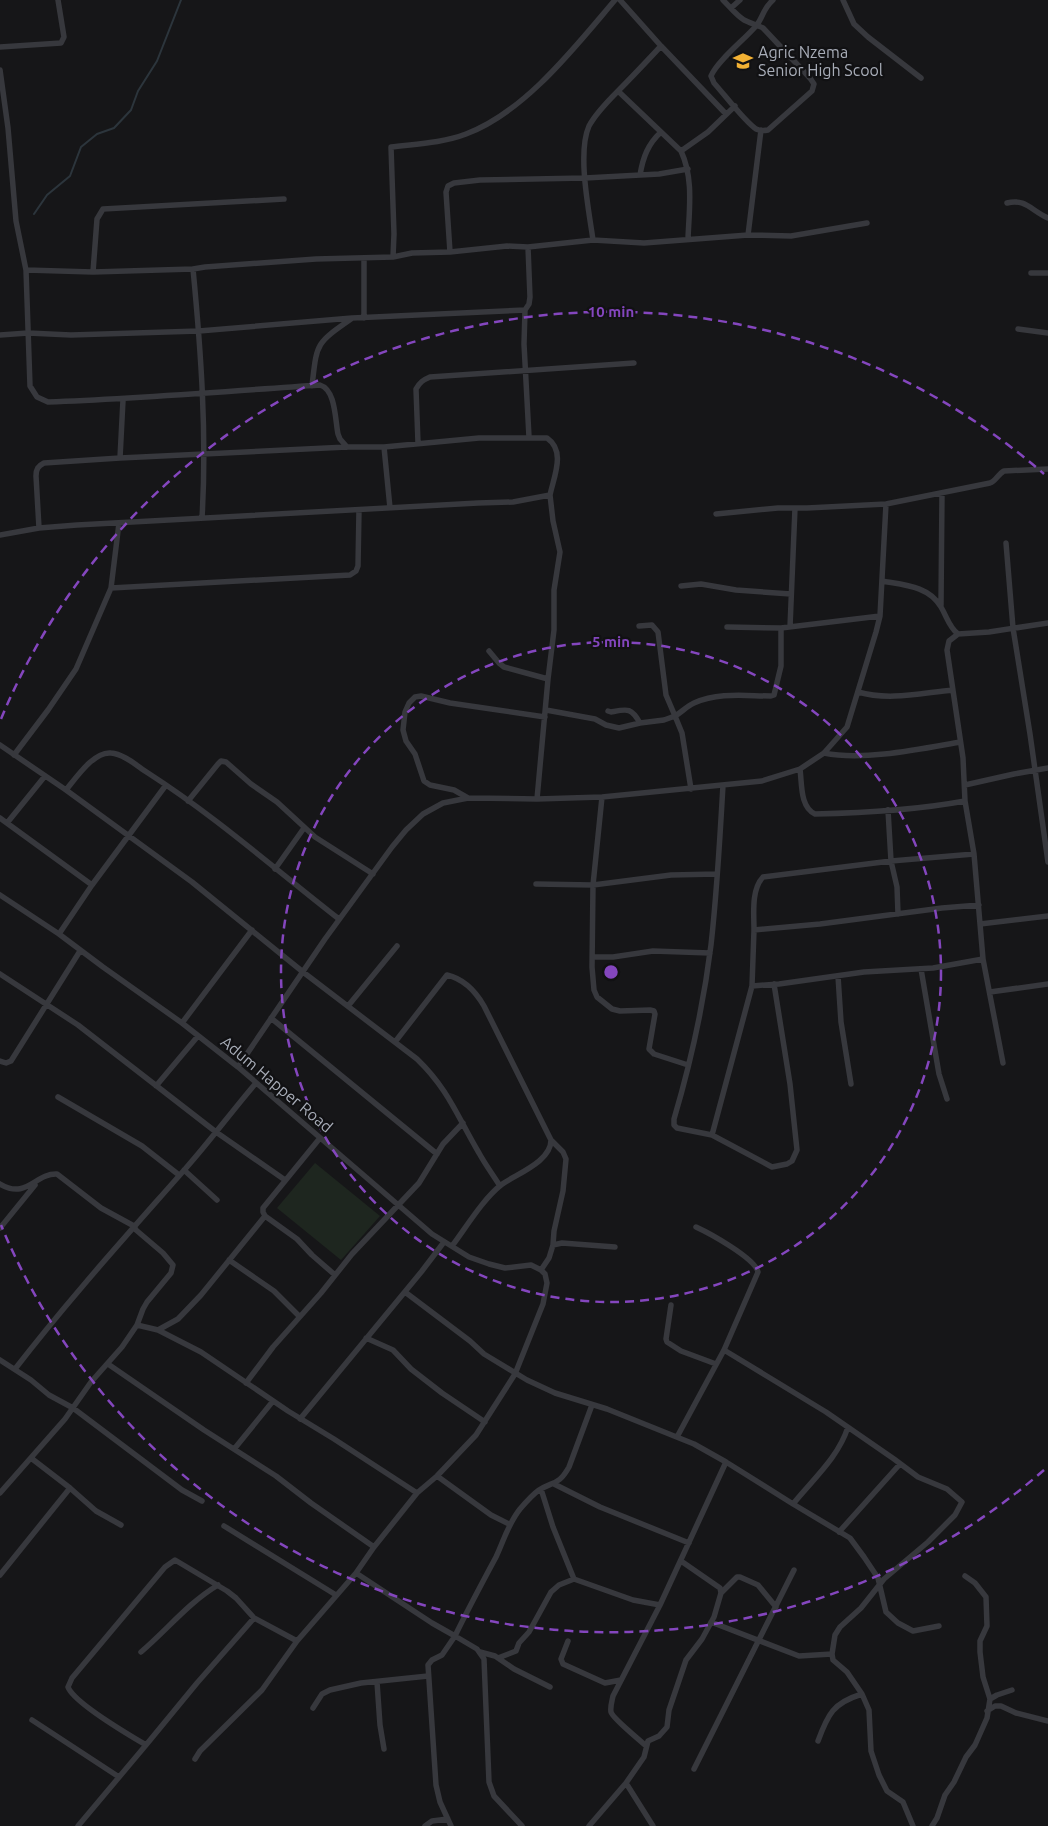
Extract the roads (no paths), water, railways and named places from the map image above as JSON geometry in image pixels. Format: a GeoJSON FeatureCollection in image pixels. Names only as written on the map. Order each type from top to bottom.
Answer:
{"type":"FeatureCollection","features":[{"type":"Feature","properties":{"kind":"street"},"geometry":{"type":"LineString","coordinates":[[0,47],[61,43],[64,37],[58,0]]}},
{"type":"Feature","properties":{"kind":"street"},"geometry":{"type":"LineString","coordinates":[[394,257],[391,147],[454,138],[467,134],[504,114],[527,96],[577,44],[615,0]]}},
{"type":"Feature","properties":{"kind":"street"},"geometry":{"type":"LineString","coordinates":[[620,0],[726,114]]}},
{"type":"Feature","properties":{"kind":"street"},"geometry":{"type":"LineString","coordinates":[[724,0],[747,21],[757,24],[763,28],[814,84],[812,92],[768,130],[757,130],[750,124],[714,83],[711,76],[721,62],[757,24],[763,12],[773,0]]}},
{"type":"Feature","properties":{"kind":"street"},"geometry":{"type":"LineString","coordinates":[[731,8],[740,0]]}},
{"type":"Feature","properties":{"kind":"street"},"geometry":{"type":"LineString","coordinates":[[843,0],[854,24],[921,78]]}},
{"type":"Feature","properties":{"kind":"street"},"geometry":{"type":"LineString","coordinates":[[592,240],[585,178],[585,144],[589,126],[618,91],[661,46]]}},
{"type":"Feature","properties":{"kind":"street"},"geometry":{"type":"LineString","coordinates":[[0,70],[16,221],[26,270],[30,386],[37,397],[48,402],[123,400],[320,385],[328,391],[338,434],[347,447]]}},
{"type":"Feature","properties":{"kind":"street"},"geometry":{"type":"LineString","coordinates":[[618,91],[681,152],[688,169],[690,196],[688,239]]}},
{"type":"Feature","properties":{"kind":"street"},"geometry":{"type":"LineString","coordinates":[[681,152],[708,132],[734,106]]}},
{"type":"Feature","properties":{"kind":"street"},"geometry":{"type":"LineString","coordinates":[[748,235],[761,130]]}},
{"type":"Feature","properties":{"kind":"street"},"geometry":{"type":"LineString","coordinates":[[640,175],[642,162],[649,144],[661,132]]}},
{"type":"Feature","properties":{"kind":"street"},"geometry":{"type":"LineString","coordinates":[[450,252],[446,188],[451,184],[480,180],[585,178],[659,174],[688,169]]}},
{"type":"Feature","properties":{"kind":"street"},"geometry":{"type":"LineString","coordinates":[[94,272],[97,219],[103,209],[284,199]]}},
{"type":"Feature","properties":{"kind":"street"},"geometry":{"type":"LineString","coordinates":[[1007,203],[1015,200],[1021,201],[1048,218]]}},
{"type":"Feature","properties":{"kind":"street"},"geometry":{"type":"LineString","coordinates":[[26,270],[94,272],[193,269],[289,261],[394,257],[412,253],[450,252],[507,246],[528,247],[592,240],[644,243],[748,235],[792,236],[867,223]]}},
{"type":"Feature","properties":{"kind":"street"},"geometry":{"type":"LineString","coordinates":[[528,247],[530,297],[526,310],[525,372],[529,437]]}},
{"type":"Feature","properties":{"kind":"street"},"geometry":{"type":"LineString","coordinates":[[364,258],[364,318]]}},
{"type":"Feature","properties":{"kind":"street"},"geometry":{"type":"LineString","coordinates":[[193,269],[202,393],[204,454],[202,518]]}},
{"type":"Feature","properties":{"kind":"street"},"geometry":{"type":"LineString","coordinates":[[1030,273],[1048,273]]}},
{"type":"Feature","properties":{"kind":"street"},"geometry":{"type":"LineString","coordinates":[[0,335],[199,331],[352,318],[526,310]]}},
{"type":"Feature","properties":{"kind":"street"},"geometry":{"type":"LineString","coordinates":[[312,386],[316,353],[320,344],[327,336],[352,318]]}},
{"type":"Feature","properties":{"kind":"street"},"geometry":{"type":"LineString","coordinates":[[1018,329],[1048,333]]}},
{"type":"Feature","properties":{"kind":"street"},"geometry":{"type":"LineString","coordinates":[[418,443],[416,390],[419,383],[424,379],[430,377],[525,372],[634,363]]}},
{"type":"Feature","properties":{"kind":"street"},"geometry":{"type":"LineString","coordinates":[[120,458],[123,400]]}},
{"type":"Feature","properties":{"kind":"street"},"geometry":{"type":"LineString","coordinates":[[39,528],[36,470],[44,463],[347,447],[384,447],[478,438],[547,438],[554,443],[558,452],[550,495],[553,521],[560,552],[555,584],[554,630],[537,799]]}},
{"type":"Feature","properties":{"kind":"street"},"geometry":{"type":"LineString","coordinates":[[384,447],[390,508]]}},
{"type":"Feature","properties":{"kind":"street"},"geometry":{"type":"LineString","coordinates":[[716,514],[886,504],[990,483],[1004,471],[1048,469]]}},
{"type":"Feature","properties":{"kind":"street"},"geometry":{"type":"LineString","coordinates":[[940,606],[942,493]]}},
{"type":"Feature","properties":{"kind":"street"},"geometry":{"type":"LineString","coordinates":[[0,535],[39,528],[513,502],[550,495]]}},
{"type":"Feature","properties":{"kind":"street"},"geometry":{"type":"LineString","coordinates":[[238,1067],[339,919],[392,847],[423,814],[443,803],[468,798],[537,799],[602,797],[762,781],[800,769],[824,753],[847,727],[880,616],[886,504]]}},
{"type":"Feature","properties":{"kind":"street"},"geometry":{"type":"LineString","coordinates":[[790,627],[795,508]]}},
{"type":"Feature","properties":{"kind":"street"},"geometry":{"type":"LineString","coordinates":[[111,588],[350,575],[356,571],[358,566],[359,510]]}},
{"type":"Feature","properties":{"kind":"street"},"geometry":{"type":"LineString","coordinates":[[14,755],[76,669],[111,588],[119,523]]}},
{"type":"Feature","properties":{"kind":"street"},"geometry":{"type":"LineString","coordinates":[[1006,543],[1013,628],[1036,771],[1048,862]]}},
{"type":"Feature","properties":{"kind":"street"},"geometry":{"type":"LineString","coordinates":[[882,581],[914,586],[933,596],[952,629],[958,634],[964,635],[1048,623]]}},
{"type":"Feature","properties":{"kind":"street"},"geometry":{"type":"LineString","coordinates":[[682,586],[701,584],[736,590],[791,594]]}},
{"type":"Feature","properties":{"kind":"street"},"geometry":{"type":"LineString","coordinates":[[727,628],[807,626],[880,616]]}},
{"type":"Feature","properties":{"kind":"street"},"geometry":{"type":"LineString","coordinates":[[639,626],[652,625],[658,632],[666,695],[684,742],[691,788]]}},
{"type":"Feature","properties":{"kind":"street"},"geometry":{"type":"LineString","coordinates":[[546,710],[595,718],[618,728],[664,720],[675,716],[692,704],[706,699],[727,695],[774,695],[781,666],[781,628]]}},
{"type":"Feature","properties":{"kind":"street"},"geometry":{"type":"LineString","coordinates":[[958,634],[949,641],[947,650],[964,758],[965,801],[974,854],[984,959],[997,1039],[1003,1063]]}},
{"type":"Feature","properties":{"kind":"street"},"geometry":{"type":"LineString","coordinates":[[489,651],[504,666],[548,679]]}},
{"type":"Feature","properties":{"kind":"street"},"geometry":{"type":"LineString","coordinates":[[858,692],[888,697],[953,690]]}},
{"type":"Feature","properties":{"kind":"street"},"geometry":{"type":"LineString","coordinates":[[468,798],[454,790],[430,785],[424,781],[415,754],[406,741],[403,730],[408,703],[415,697],[422,696],[450,703],[545,717]]}},
{"type":"Feature","properties":{"kind":"street"},"geometry":{"type":"LineString","coordinates":[[608,711],[630,710],[640,723]]}},
{"type":"Feature","properties":{"kind":"street"},"geometry":{"type":"LineString","coordinates":[[824,753],[841,756],[871,755],[960,742]]}},
{"type":"Feature","properties":{"kind":"street"},"geometry":{"type":"LineString","coordinates":[[0,746],[66,790],[129,836],[252,930],[429,1070],[451,1099],[479,1154],[500,1186]]}},
{"type":"Feature","properties":{"kind":"street"},"geometry":{"type":"LineString","coordinates":[[66,790],[94,759],[101,754],[112,753],[123,757],[188,801],[339,919]]}},
{"type":"Feature","properties":{"kind":"street"},"geometry":{"type":"LineString","coordinates":[[188,801],[218,764],[222,761],[226,762],[251,784],[277,802],[304,828],[328,846],[373,874]]}},
{"type":"Feature","properties":{"kind":"street"},"geometry":{"type":"LineString","coordinates":[[965,785],[1048,768]]}},
{"type":"Feature","properties":{"kind":"street"},"geometry":{"type":"LineString","coordinates":[[800,769],[807,808],[815,814],[888,810],[945,805],[965,801]]}},
{"type":"Feature","properties":{"kind":"street"},"geometry":{"type":"LineString","coordinates":[[7,823],[45,776]]}},
{"type":"Feature","properties":{"kind":"street"},"geometry":{"type":"LineString","coordinates":[[59,934],[92,885],[166,785]]}},
{"type":"Feature","properties":{"kind":"street"},"geometry":{"type":"LineString","coordinates":[[723,786],[710,953],[688,1065],[674,1124],[677,1128],[712,1135],[772,1167],[787,1164],[795,1158],[797,1150],[790,1084],[774,984]]}},
{"type":"Feature","properties":{"kind":"street"},"geometry":{"type":"LineString","coordinates":[[602,797],[593,884],[594,990],[598,997],[612,1010],[654,1011],[649,1049],[654,1054],[688,1065]]}},
{"type":"Feature","properties":{"kind":"street"},"geometry":{"type":"LineString","coordinates":[[888,810],[891,861],[896,887],[898,914]]}},
{"type":"Feature","properties":{"kind":"street"},"geometry":{"type":"LineString","coordinates":[[0,818],[92,885]]}},
{"type":"Feature","properties":{"kind":"street"},"geometry":{"type":"LineString","coordinates":[[275,869],[304,828]]}},
{"type":"Feature","properties":{"kind":"street"},"geometry":{"type":"LineString","coordinates":[[712,1135],[752,986],[755,895],[760,880],[763,877],[891,861],[974,854]]}},
{"type":"Feature","properties":{"kind":"street"},"geometry":{"type":"LineString","coordinates":[[536,884],[593,884],[671,875],[717,874]]}},
{"type":"Feature","properties":{"kind":"street","name":"Adum Happer Road"},"geometry":{"type":"LineString","coordinates":[[0,895],[59,934],[182,1023],[238,1067],[432,1234],[469,1257],[496,1267],[505,1268],[531,1265],[542,1270]]}},
{"type":"Feature","properties":{"kind":"street"},"geometry":{"type":"LineString","coordinates":[[754,930],[980,905]]}},
{"type":"Feature","properties":{"kind":"street"},"geometry":{"type":"LineString","coordinates":[[980,924],[1048,916]]}},
{"type":"Feature","properties":{"kind":"street"},"geometry":{"type":"LineString","coordinates":[[182,1023],[252,930]]}},
{"type":"Feature","properties":{"kind":"street"},"geometry":{"type":"LineString","coordinates":[[348,1006],[397,946]]}},
{"type":"Feature","properties":{"kind":"street"},"geometry":{"type":"LineString","coordinates":[[0,1061],[6,1063],[11,1061],[80,951]]}},
{"type":"Feature","properties":{"kind":"street"},"geometry":{"type":"LineString","coordinates":[[593,957],[613,957],[653,951],[710,953]]}},
{"type":"Feature","properties":{"kind":"street"},"geometry":{"type":"LineString","coordinates":[[752,986],[864,972],[949,966],[984,959]]}},
{"type":"Feature","properties":{"kind":"street"},"geometry":{"type":"LineString","coordinates":[[921,969],[938,1067],[947,1099]]}},
{"type":"Feature","properties":{"kind":"street"},"geometry":{"type":"LineString","coordinates":[[0,974],[46,1006],[78,1025],[216,1132],[285,1180]]}},
{"type":"Feature","properties":{"kind":"street"},"geometry":{"type":"LineString","coordinates":[[195,1759],[200,1751],[262,1690],[296,1641],[356,1572],[417,1493],[459,1454],[485,1422],[515,1374],[542,1304],[547,1283],[542,1270],[553,1244],[554,1230],[561,1202],[566,1159],[563,1152],[551,1140],[484,1006],[474,991],[447,975],[395,1042]]}},
{"type":"Feature","properties":{"kind":"street"},"geometry":{"type":"LineString","coordinates":[[838,976],[841,1022],[851,1084]]}},
{"type":"Feature","properties":{"kind":"street"},"geometry":{"type":"LineString","coordinates":[[990,992],[1048,984]]}},
{"type":"Feature","properties":{"kind":"street"},"geometry":{"type":"LineString","coordinates":[[271,1018],[437,1154]]}},
{"type":"Feature","properties":{"kind":"street"},"geometry":{"type":"LineString","coordinates":[[156,1086],[198,1036]]}},
{"type":"Feature","properties":{"kind":"street"},"geometry":{"type":"LineString","coordinates":[[15,1369],[44,1331],[184,1170],[256,1083]]}},
{"type":"Feature","properties":{"kind":"street"},"geometry":{"type":"LineString","coordinates":[[58,1097],[142,1146],[179,1175]]}},
{"type":"Feature","properties":{"kind":"street"},"geometry":{"type":"LineString","coordinates":[[246,1383],[272,1347],[397,1204],[419,1182],[443,1144],[463,1123]]}},
{"type":"Feature","properties":{"kind":"street"},"geometry":{"type":"LineString","coordinates":[[320,1138],[263,1208],[262,1212],[297,1240],[335,1275]]}},
{"type":"Feature","properties":{"kind":"street"},"geometry":{"type":"LineString","coordinates":[[452,1246],[500,1186],[541,1159],[548,1151],[551,1140]]}},
{"type":"Feature","properties":{"kind":"street"},"geometry":{"type":"LineString","coordinates":[[184,1170],[217,1200]]}},
{"type":"Feature","properties":{"kind":"street"},"geometry":{"type":"LineString","coordinates":[[0,1228],[43,1177],[57,1174],[101,1208],[134,1226],[173,1265],[171,1273],[143,1309],[137,1325],[122,1347],[91,1382],[65,1420],[0,1493]]}},
{"type":"Feature","properties":{"kind":"street"},"geometry":{"type":"LineString","coordinates":[[0,1184],[12,1189],[22,1188],[38,1182]]}},
{"type":"Feature","properties":{"kind":"street"},"geometry":{"type":"LineString","coordinates":[[158,1330],[178,1319],[265,1216]]}},
{"type":"Feature","properties":{"kind":"street"},"geometry":{"type":"LineString","coordinates":[[677,1437],[724,1350],[756,1278],[758,1268],[724,1242],[696,1227]]}},
{"type":"Feature","properties":{"kind":"street"},"geometry":{"type":"LineString","coordinates":[[300,1418],[444,1242]]}},
{"type":"Feature","properties":{"kind":"street"},"geometry":{"type":"LineString","coordinates":[[553,1244],[615,1247]]}},
{"type":"Feature","properties":{"kind":"street"},"geometry":{"type":"LineString","coordinates":[[229,1260],[274,1292],[299,1316]]}},
{"type":"Feature","properties":{"kind":"street"},"geometry":{"type":"LineString","coordinates":[[405,1292],[484,1354],[515,1374],[555,1393],[607,1409],[694,1444],[850,1538],[875,1574],[880,1585],[886,1612],[898,1623],[913,1631],[939,1626]]}},
{"type":"Feature","properties":{"kind":"street"},"geometry":{"type":"LineString","coordinates":[[670,1305],[667,1342],[681,1351],[716,1364]]}},
{"type":"Feature","properties":{"kind":"street"},"geometry":{"type":"LineString","coordinates":[[137,1325],[158,1330],[201,1352],[273,1401],[417,1493]]}},
{"type":"Feature","properties":{"kind":"street"},"geometry":{"type":"LineString","coordinates":[[366,1338],[393,1350],[411,1369],[485,1422]]}},
{"type":"Feature","properties":{"kind":"street"},"geometry":{"type":"LineString","coordinates":[[724,1350],[848,1427],[918,1477],[947,1489],[962,1502],[954,1515],[928,1542],[909,1556],[884,1579],[862,1608],[840,1627],[835,1635],[832,1654],[833,1660],[847,1672],[862,1694],[871,1718],[872,1751],[879,1775],[887,1791],[903,1802],[913,1826]]}},
{"type":"Feature","properties":{"kind":"street"},"geometry":{"type":"LineString","coordinates":[[0,1360],[50,1395],[73,1408],[182,1490],[202,1501]]}},
{"type":"Feature","properties":{"kind":"street"},"geometry":{"type":"LineString","coordinates":[[108,1364],[204,1430],[236,1448],[374,1547]]}},
{"type":"Feature","properties":{"kind":"street"},"geometry":{"type":"LineString","coordinates":[[236,1448],[273,1401]]}},
{"type":"Feature","properties":{"kind":"street"},"geometry":{"type":"LineString","coordinates":[[451,1826],[440,1802],[436,1785],[428,1665],[432,1660],[442,1655],[455,1636],[496,1556],[509,1524],[532,1496],[541,1489],[560,1480],[569,1467],[592,1405]]}},
{"type":"Feature","properties":{"kind":"street"},"geometry":{"type":"LineString","coordinates":[[793,1504],[835,1455],[843,1442],[848,1427]]}},
{"type":"Feature","properties":{"kind":"street"},"geometry":{"type":"LineString","coordinates":[[31,1458],[96,1511],[121,1525]]}},
{"type":"Feature","properties":{"kind":"street"},"geometry":{"type":"LineString","coordinates":[[646,1746],[612,1716],[610,1711],[613,1696],[660,1606],[726,1462]]}},
{"type":"Feature","properties":{"kind":"street"},"geometry":{"type":"LineString","coordinates":[[839,1532],[900,1464]]}},
{"type":"Feature","properties":{"kind":"street"},"geometry":{"type":"LineString","coordinates":[[437,1476],[491,1515],[509,1524]]}},
{"type":"Feature","properties":{"kind":"street"},"geometry":{"type":"LineString","coordinates":[[554,1484],[600,1507],[689,1543]]}},
{"type":"Feature","properties":{"kind":"street"},"geometry":{"type":"LineString","coordinates":[[0,1575],[70,1488]]}},
{"type":"Feature","properties":{"kind":"street"},"geometry":{"type":"LineString","coordinates":[[541,1489],[553,1527],[574,1579]]}},
{"type":"Feature","properties":{"kind":"street"},"geometry":{"type":"LineString","coordinates":[[224,1526],[336,1595]]}},
{"type":"Feature","properties":{"kind":"street"},"geometry":{"type":"LineString","coordinates":[[146,1745],[88,1708],[70,1691],[69,1682],[165,1567],[175,1560],[218,1585],[236,1598],[254,1618],[296,1641]]}},
{"type":"Feature","properties":{"kind":"street"},"geometry":{"type":"LineString","coordinates":[[681,1561],[720,1588],[722,1593]]}},
{"type":"Feature","properties":{"kind":"street"},"geometry":{"type":"LineString","coordinates":[[694,1769],[794,1570]]}},
{"type":"Feature","properties":{"kind":"street"},"geometry":{"type":"LineString","coordinates":[[356,1572],[432,1623],[480,1652],[498,1658],[514,1669],[550,1687]]}},
{"type":"Feature","properties":{"kind":"street"},"geometry":{"type":"LineString","coordinates":[[932,1826],[937,1818],[945,1795],[958,1775],[966,1757],[975,1745],[986,1718],[990,1699],[983,1677],[980,1652],[980,1641],[987,1626],[986,1597],[975,1583],[965,1576]]}},
{"type":"Feature","properties":{"kind":"street"},"geometry":{"type":"LineString","coordinates":[[589,1826],[626,1783],[644,1757],[648,1742],[659,1736],[667,1728],[669,1710],[686,1660],[702,1639],[722,1593],[737,1577],[740,1577],[758,1585],[776,1607]]}},
{"type":"Feature","properties":{"kind":"street"},"geometry":{"type":"LineString","coordinates":[[498,1658],[516,1651],[519,1643],[529,1632],[551,1592],[559,1585],[574,1579],[633,1600],[660,1606]]}},
{"type":"Feature","properties":{"kind":"street"},"geometry":{"type":"LineString","coordinates":[[141,1652],[165,1631],[190,1604],[218,1585]]}},
{"type":"Feature","properties":{"kind":"street"},"geometry":{"type":"LineString","coordinates":[[78,1826],[197,1683],[254,1618]]}},
{"type":"Feature","properties":{"kind":"street"},"geometry":{"type":"LineString","coordinates":[[711,1622],[800,1656],[832,1654]]}},
{"type":"Feature","properties":{"kind":"street"},"geometry":{"type":"LineString","coordinates":[[568,1642],[561,1659],[563,1664],[605,1682],[621,1680]]}},
{"type":"Feature","properties":{"kind":"street"},"geometry":{"type":"LineString","coordinates":[[480,1652],[484,1659],[486,1674],[488,1782],[499,1803],[522,1826]]}},
{"type":"Feature","properties":{"kind":"street"},"geometry":{"type":"LineString","coordinates":[[313,1708],[322,1694],[330,1690],[362,1683],[428,1676]]}},
{"type":"Feature","properties":{"kind":"street"},"geometry":{"type":"LineString","coordinates":[[377,1682],[384,1749]]}},
{"type":"Feature","properties":{"kind":"street"},"geometry":{"type":"LineString","coordinates":[[990,1699],[1012,1690]]}},
{"type":"Feature","properties":{"kind":"street"},"geometry":{"type":"LineString","coordinates":[[818,1741],[833,1710],[846,1699],[862,1694]]}},
{"type":"Feature","properties":{"kind":"street"},"geometry":{"type":"LineString","coordinates":[[988,1710],[995,1706],[1001,1706],[1016,1713],[1048,1721]]}},
{"type":"Feature","properties":{"kind":"street"},"geometry":{"type":"LineString","coordinates":[[32,1720],[119,1777]]}},
{"type":"Feature","properties":{"kind":"street"},"geometry":{"type":"LineString","coordinates":[[626,1783],[653,1826]]}},
{"type":"Feature","properties":{"kind":"street"},"geometry":{"type":"LineString","coordinates":[[425,1826],[432,1821],[448,1819]]}},
{"type":"Feature","properties":{"kind":"waterway"},"geometry":{"type":"LineString","coordinates":[[34,214],[47,195],[70,176],[81,147],[97,134],[114,128],[131,110],[138,91],[157,61],[181,0]]}},
{"type":"Feature","properties":{"kind":"place","name":"Agric Nzema Senior High Scool"},"geometry":{"type":"Point","coordinates":[743,61]}}]}
